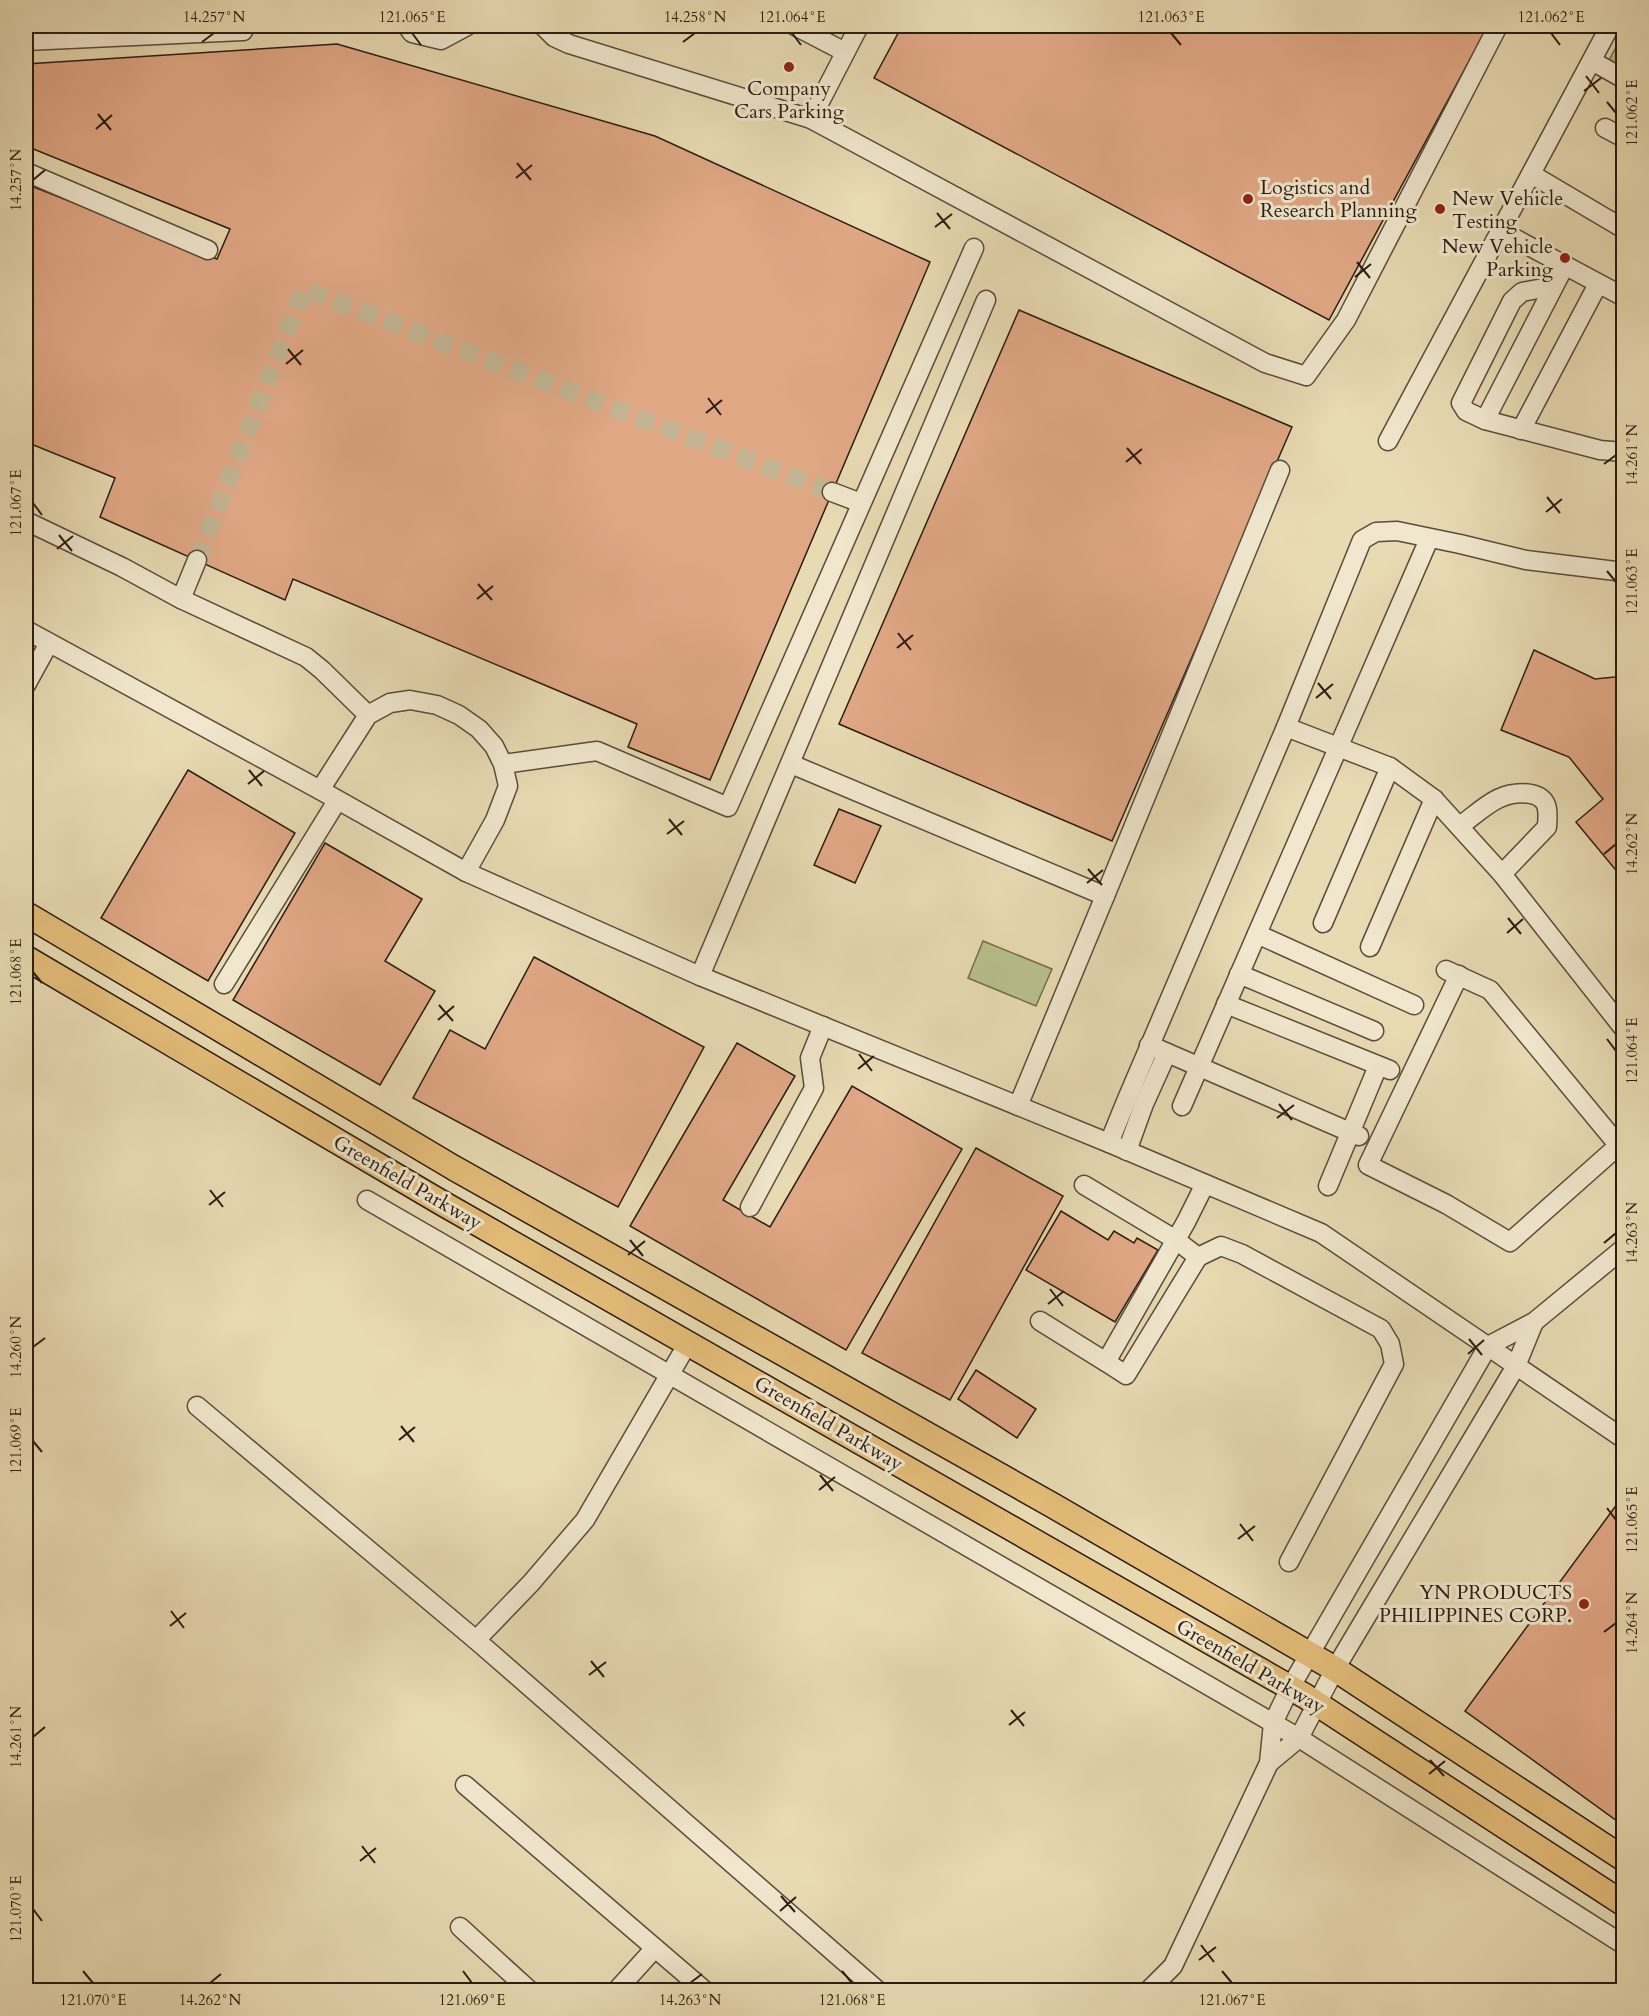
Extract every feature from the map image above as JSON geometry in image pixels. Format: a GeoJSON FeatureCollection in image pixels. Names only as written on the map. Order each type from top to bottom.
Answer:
{"type":"FeatureCollection","features":[{"type":"Feature","properties":{"kind":"main road","name":"Greenfield Parkway"},"geometry":{"type":"LineString","coordinates":[[26,914],[454,1168],[1052,1505],[1310,1654],[1623,1859]]}},
{"type":"Feature","properties":{"kind":"main road","name":"Greenfield Parkway"},"geometry":{"type":"LineString","coordinates":[[26,958],[442,1203],[1290,1688],[1623,1904]]}},
{"type":"Feature","properties":{"kind":"street"},"geometry":{"type":"LineString","coordinates":[[407,26],[412,33],[441,40],[467,26]]}},
{"type":"Feature","properties":{"kind":"street"},"geometry":{"type":"LineString","coordinates":[[543,26],[554,37],[569,44],[811,119],[1265,363],[1306,376],[1346,320],[1498,26]]}},
{"type":"Feature","properties":{"kind":"street"},"geometry":{"type":"LineString","coordinates":[[795,26],[845,52]]}},
{"type":"Feature","properties":{"kind":"street"},"geometry":{"type":"LineString","coordinates":[[811,119],[859,26]]}},
{"type":"Feature","properties":{"kind":"street"},"geometry":{"type":"LineString","coordinates":[[1388,441],[1610,26]]}},
{"type":"Feature","properties":{"kind":"street"},"geometry":{"type":"LineString","coordinates":[[26,41],[245,28]]}},
{"type":"Feature","properties":{"kind":"street"},"geometry":{"type":"LineString","coordinates":[[1592,61],[1623,79]]}},
{"type":"Feature","properties":{"kind":"street"},"geometry":{"type":"LineString","coordinates":[[1605,128],[1623,138]]}},
{"type":"Feature","properties":{"kind":"street"},"geometry":{"type":"LineString","coordinates":[[26,172],[208,250]]}},
{"type":"Feature","properties":{"kind":"street"},"geometry":{"type":"LineString","coordinates":[[1531,174],[1623,229]]}},
{"type":"Feature","properties":{"kind":"street"},"geometry":{"type":"LineString","coordinates":[[1502,231],[1623,297]]}},
{"type":"Feature","properties":{"kind":"street"},"geometry":{"type":"LineString","coordinates":[[503,764],[597,751],[728,807],[974,248]]}},
{"type":"Feature","properties":{"kind":"street"},"geometry":{"type":"LineString","coordinates":[[1485,420],[1565,265]]}},
{"type":"Feature","properties":{"kind":"street"},"geometry":{"type":"LineString","coordinates":[[1521,430],[1598,284]]}},
{"type":"Feature","properties":{"kind":"street"},"geometry":{"type":"LineString","coordinates":[[1554,286],[1522,292],[1512,302],[1461,403],[1466,411],[1485,420],[1600,450],[1623,452]]}},
{"type":"Feature","properties":{"kind":"street"},"geometry":{"type":"LineString","coordinates":[[700,976],[986,300]]}},
{"type":"Feature","properties":{"kind":"street"},"geometry":{"type":"LineString","coordinates":[[1018,1106],[1280,470]]}},
{"type":"Feature","properties":{"kind":"street"},"geometry":{"type":"LineString","coordinates":[[832,492],[861,503]]}},
{"type":"Feature","properties":{"kind":"street"},"geometry":{"type":"LineString","coordinates":[[26,521],[122,567],[181,599],[306,657],[368,715]]}},
{"type":"Feature","properties":{"kind":"street"},"geometry":{"type":"LineString","coordinates":[[1109,1143],[1286,727],[1362,540],[1376,532],[1397,531],[1526,560],[1623,572]]}},
{"type":"Feature","properties":{"kind":"street"},"geometry":{"type":"LineString","coordinates":[[1182,1106],[1429,539]]}},
{"type":"Feature","properties":{"kind":"street"},"geometry":{"type":"LineString","coordinates":[[181,599],[197,560]]}},
{"type":"Feature","properties":{"kind":"street"},"geometry":{"type":"LineString","coordinates":[[26,630],[321,790],[466,872],[700,976],[1109,1143],[1321,1233],[1623,1439]]}},
{"type":"Feature","properties":{"kind":"street"},"geometry":{"type":"LineString","coordinates":[[26,685],[49,643]]}},
{"type":"Feature","properties":{"kind":"street"},"geometry":{"type":"LineString","coordinates":[[321,790],[368,715],[390,703],[410,700],[437,705],[459,715],[479,729],[494,746],[503,764],[508,786],[495,820],[466,872]]}},
{"type":"Feature","properties":{"kind":"street"},"geometry":{"type":"LineString","coordinates":[[1286,727],[1390,766],[1434,799],[1502,874],[1623,1029]]}},
{"type":"Feature","properties":{"kind":"street"},"geometry":{"type":"LineString","coordinates":[[791,764],[1105,896]]}},
{"type":"Feature","properties":{"kind":"street"},"geometry":{"type":"LineString","coordinates":[[1323,923],[1390,766]]}},
{"type":"Feature","properties":{"kind":"street"},"geometry":{"type":"LineString","coordinates":[[1460,826],[1496,800],[1510,793],[1535,795],[1545,801],[1548,808],[1547,827],[1502,874]]}},
{"type":"Feature","properties":{"kind":"street"},"geometry":{"type":"LineString","coordinates":[[1370,947],[1434,799]]}},
{"type":"Feature","properties":{"kind":"street"},"geometry":{"type":"LineString","coordinates":[[224,984],[337,801]]}},
{"type":"Feature","properties":{"kind":"street"},"geometry":{"type":"LineString","coordinates":[[1257,934],[1414,1005]]}},
{"type":"Feature","properties":{"kind":"street"},"geometry":{"type":"LineString","coordinates":[[1453,973],[1490,990],[1621,1149],[1510,1242],[1446,1204],[1368,1165],[1453,973]]}},
{"type":"Feature","properties":{"kind":"street"},"geometry":{"type":"LineString","coordinates":[[1239,974],[1374,1031]]}},
{"type":"Feature","properties":{"kind":"street"},"geometry":{"type":"LineString","coordinates":[[1226,1004],[1384,1068],[1355,1134],[1328,1186]]}},
{"type":"Feature","properties":{"kind":"street"},"geometry":{"type":"LineString","coordinates":[[750,1207],[814,1088],[810,1058],[823,1026]]}},
{"type":"Feature","properties":{"kind":"street"},"geometry":{"type":"LineString","coordinates":[[1149,1045],[1355,1134]]}},
{"type":"Feature","properties":{"kind":"street"},"geometry":{"type":"LineString","coordinates":[[1127,1151],[1144,1104],[1167,1053]]}},
{"type":"Feature","properties":{"kind":"street"},"geometry":{"type":"LineString","coordinates":[[1106,1362],[1176,1240],[1205,1184]]}},
{"type":"Feature","properties":{"kind":"street"},"geometry":{"type":"LineString","coordinates":[[1083,1185],[1176,1240],[1198,1257]]}},
{"type":"Feature","properties":{"kind":"street"},"geometry":{"type":"LineString","coordinates":[[367,1200],[1299,1738],[1623,1945]]}},
{"type":"Feature","properties":{"kind":"street"},"geometry":{"type":"LineString","coordinates":[[1040,1321],[1126,1376],[1198,1257],[1221,1246],[1242,1254],[1381,1329],[1390,1344],[1394,1364],[1289,1562]]}},
{"type":"Feature","properties":{"kind":"street"},"geometry":{"type":"LineString","coordinates":[[1149,1990],[1173,1966],[1269,1763],[1273,1723],[1290,1688],[1488,1346],[1534,1322],[1623,1248]]}},
{"type":"Feature","properties":{"kind":"street"},"geometry":{"type":"LineString","coordinates":[[1269,1763],[1299,1738],[1335,1669],[1516,1366],[1534,1322]]}},
{"type":"Feature","properties":{"kind":"street"},"geometry":{"type":"LineString","coordinates":[[476,1640],[531,1583],[585,1520],[688,1343]]}},
{"type":"Feature","properties":{"kind":"street"},"geometry":{"type":"LineString","coordinates":[[196,1406],[476,1640],[877,1990]]}},
{"type":"Feature","properties":{"kind":"street"},"geometry":{"type":"LineString","coordinates":[[465,1785],[704,1990]]}},
{"type":"Feature","properties":{"kind":"street"},"geometry":{"type":"LineString","coordinates":[[460,1927],[529,1990]]}},
{"type":"Feature","properties":{"kind":"street"},"geometry":{"type":"LineString","coordinates":[[617,1990],[655,1948]]}},
{"type":"Feature","properties":{"kind":"green space"},"geometry":{"type":"Polygon","coordinates":[[[1623,34],[1623,74],[1607,64],[1623,34]]]}},
{"type":"Feature","properties":{"kind":"green space"},"geometry":{"type":"Polygon","coordinates":[[[983,941],[1052,969],[1036,1006],[968,978],[983,941]]]}},
{"type":"Feature","properties":{"kind":"building","name":"Logistics and Research Planning"},"geometry":{"type":"Polygon","coordinates":[[[902,26],[1488,26],[1329,320],[874,78],[902,26]]]}},
{"type":"Feature","properties":{"kind":"building"},"geometry":{"type":"Polygon","coordinates":[[[337,44],[655,136],[930,262],[710,780],[628,747],[637,724],[293,579],[285,600],[100,517],[115,478],[26,442],[26,184],[217,259],[230,229],[26,146],[26,64],[337,44]]]}},
{"type":"Feature","properties":{"kind":"building"},"geometry":{"type":"Polygon","coordinates":[[[1019,310],[1292,427],[1112,841],[839,724],[1019,310]]]}},
{"type":"Feature","properties":{"kind":"building"},"geometry":{"type":"Polygon","coordinates":[[[1534,650],[1595,679],[1624,676],[1624,880],[1576,822],[1603,799],[1569,757],[1501,730],[1534,650]]]}},
{"type":"Feature","properties":{"kind":"building"},"geometry":{"type":"Polygon","coordinates":[[[188,770],[295,833],[208,981],[101,918],[188,770]]]}},
{"type":"Feature","properties":{"kind":"building"},"geometry":{"type":"Polygon","coordinates":[[[839,809],[881,826],[855,883],[814,865],[839,809]]]}},
{"type":"Feature","properties":{"kind":"building"},"geometry":{"type":"Polygon","coordinates":[[[325,843],[422,899],[385,961],[435,991],[380,1085],[233,1000],[325,843]]]}},
{"type":"Feature","properties":{"kind":"building"},"geometry":{"type":"Polygon","coordinates":[[[534,957],[704,1047],[618,1207],[413,1098],[450,1030],[485,1049],[534,957]]]}},
{"type":"Feature","properties":{"kind":"building"},"geometry":{"type":"Polygon","coordinates":[[[737,1043],[795,1076],[723,1200],[770,1227],[852,1086],[962,1149],[846,1350],[630,1226],[737,1043]]]}},
{"type":"Feature","properties":{"kind":"building"},"geometry":{"type":"Polygon","coordinates":[[[976,1148],[1063,1196],[950,1400],[862,1353],[976,1148]]]}},
{"type":"Feature","properties":{"kind":"building"},"geometry":{"type":"Polygon","coordinates":[[[1061,1211],[1108,1240],[1114,1231],[1134,1243],[1137,1238],[1158,1250],[1115,1322],[1026,1270],[1061,1211]]]}},
{"type":"Feature","properties":{"kind":"building"},"geometry":{"type":"Polygon","coordinates":[[[976,1370],[1036,1409],[1017,1438],[958,1399],[976,1370]]]}},
{"type":"Feature","properties":{"kind":"building","name":"YN PRODUCTS PHILIPPINES CORP."},"geometry":{"type":"Polygon","coordinates":[[[1624,1496],[1624,1826],[1465,1711],[1624,1496]]]}},
{"type":"Feature","properties":{"kind":"tunnel"},"geometry":{"type":"LineString","coordinates":[[197,560],[304,289],[832,492]]}},
{"type":"Feature","properties":{"kind":"place","name":"Company Cars Parking"},"geometry":{"type":"Point","coordinates":[789,67]}},
{"type":"Feature","properties":{"kind":"place","name":"Logistics and Research Planning"},"geometry":{"type":"Point","coordinates":[1248,199]}},
{"type":"Feature","properties":{"kind":"place","name":"New Vehicle Testing"},"geometry":{"type":"Point","coordinates":[1440,209]}},
{"type":"Feature","properties":{"kind":"place","name":"New Vehicle Parking"},"geometry":{"type":"Point","coordinates":[1565,258]}},
{"type":"Feature","properties":{"kind":"place","name":"YN PRODUCTS PHILIPPINES CORP."},"geometry":{"type":"Point","coordinates":[1584,1604]}}]}
